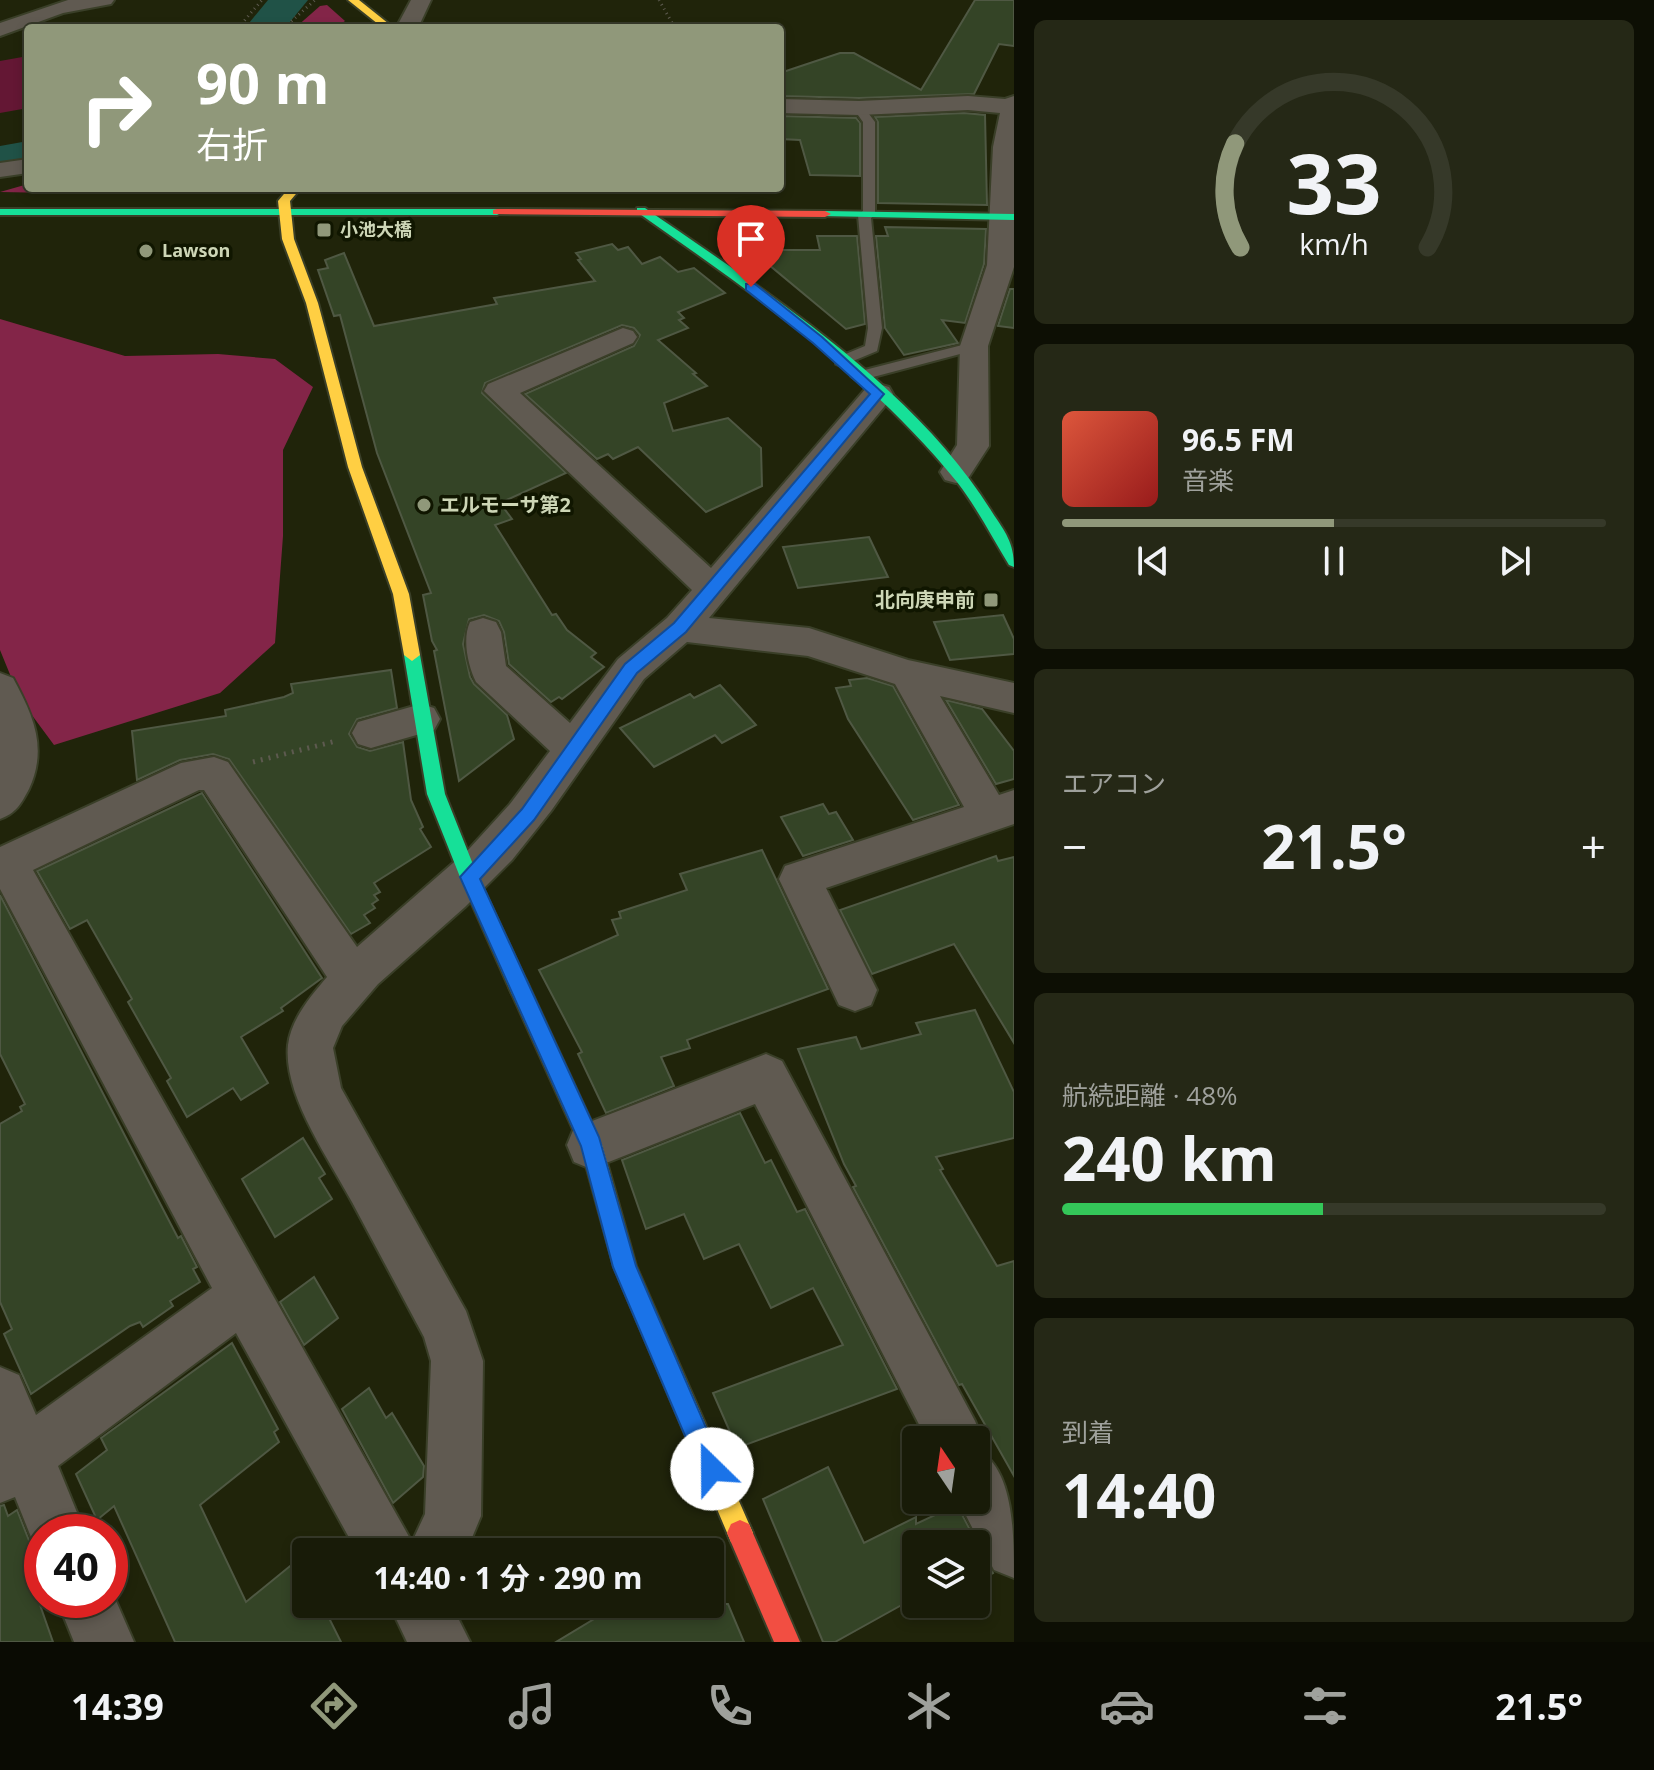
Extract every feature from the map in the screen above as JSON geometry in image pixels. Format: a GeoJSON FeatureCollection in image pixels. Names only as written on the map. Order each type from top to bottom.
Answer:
{"type":"FeatureCollection","features":[{"type":"Feature","properties":{"kind":"street"},"geometry":{"type":"LineString","coordinates":[[353,0],[384,24]]}},
{"type":"Feature","properties":{"kind":"street"},"geometry":{"type":"LineString","coordinates":[[409,24],[421,0]]}},
{"type":"Feature","properties":{"kind":"street"},"geometry":{"type":"LineString","coordinates":[[0,30],[58,8],[109,5]]}},
{"type":"Feature","properties":{"kind":"street"},"geometry":{"type":"LineString","coordinates":[[784,106],[1013,105],[1005,147],[1010,216],[1001,265],[974,346],[973,446],[956,472]]}},
{"type":"Feature","properties":{"kind":"street"},"geometry":{"type":"LineString","coordinates":[[0,170],[24,167]]}},
{"type":"Feature","properties":{"kind":"street"},"geometry":{"type":"LineString","coordinates":[[292,192],[284,201],[283,213],[288,239],[312,303],[355,467],[401,594],[436,794],[469,877],[591,1145],[625,1267],[787,1642]]}},
{"type":"Feature","properties":{"kind":"street"},"geometry":{"type":"LineString","coordinates":[[616,193],[712,258],[868,385],[956,472],[1014,561]]}},
{"type":"Feature","properties":{"kind":"street"},"geometry":{"type":"LineString","coordinates":[[0,212],[643,212],[1010,216]]}},
{"type":"Feature","properties":{"kind":"street"},"geometry":{"type":"LineString","coordinates":[[623,337],[499,391],[712,589]]}},
{"type":"Feature","properties":{"kind":"street"},"geometry":{"type":"LineString","coordinates":[[443,1538],[453,1516],[457,1361],[448,1329],[321,1098],[312,1068],[313,1035],[354,980],[469,877],[528,815],[631,669],[680,628],[868,385]]}},
{"type":"Feature","properties":{"kind":"street"},"geometry":{"type":"LineString","coordinates":[[680,628],[809,642],[908,674],[1014,698]]}},
{"type":"Feature","properties":{"kind":"street"},"geometry":{"type":"LineString","coordinates":[[483,632],[489,672],[573,749]]}},
{"type":"Feature","properties":{"kind":"street"},"geometry":{"type":"LineString","coordinates":[[855,990],[800,879],[1002,811],[908,674]]}},
{"type":"Feature","properties":{"kind":"street"},"geometry":{"type":"LineString","coordinates":[[0,688],[19,724],[21,758],[13,785],[0,802]]}},
{"type":"Feature","properties":{"kind":"street"},"geometry":{"type":"LineString","coordinates":[[371,733],[421,719]]}},
{"type":"Feature","properties":{"kind":"street"},"geometry":{"type":"LineString","coordinates":[[354,980],[214,773],[195,774],[4,864],[380,1538]]}},
{"type":"Feature","properties":{"kind":"street"},"geometry":{"type":"LineString","coordinates":[[591,1145],[766,1077],[949,1426]]}},
{"type":"Feature","properties":{"kind":"street"},"geometry":{"type":"LineString","coordinates":[[13,1466],[244,1296]]}},
{"type":"Feature","properties":{"kind":"street"},"geometry":{"type":"LineString","coordinates":[[0,1394],[13,1466],[45,1514]]}},
{"type":"Feature","properties":{"kind":"street"},"geometry":{"type":"LineString","coordinates":[[990,1504],[1014,1550]]}},
{"type":"Feature","properties":{"kind":"street"},"geometry":{"type":"LineString","coordinates":[[94,1618],[104,1642]]}},
{"type":"Feature","properties":{"kind":"street"},"geometry":{"type":"LineString","coordinates":[[426,1618],[440,1642]]}},
{"type":"Feature","properties":{"kind":"lane"},"geometry":{"type":"LineString","coordinates":[[841,361],[872,348],[875,328],[867,215],[869,122],[859,108]]}},
{"type":"Feature","properties":{"kind":"lane"},"geometry":{"type":"LineString","coordinates":[[868,385],[974,346]]}},
{"type":"Feature","properties":{"kind":"path"},"geometry":{"type":"LineString","coordinates":[[241,24],[262,0]]}},
{"type":"Feature","properties":{"kind":"path"},"geometry":{"type":"LineString","coordinates":[[288,24],[315,0]]}},
{"type":"Feature","properties":{"kind":"path"},"geometry":{"type":"LineString","coordinates":[[659,0],[673,24]]}},
{"type":"Feature","properties":{"kind":"path"},"geometry":{"type":"LineString","coordinates":[[214,773],[371,733]]}},
{"type":"Feature","properties":{"kind":"shaded area"},"geometry":{"type":"Polygon","coordinates":[[[327,5],[345,21],[341,24],[300,24],[320,6],[327,5]]]}},
{"type":"Feature","properties":{"kind":"shaded area"},"geometry":{"type":"Polygon","coordinates":[[[24,57],[24,109],[0,113],[0,61],[24,57]]]}},
{"type":"Feature","properties":{"kind":"shaded area"},"geometry":{"type":"Polygon","coordinates":[[[24,185],[24,192],[114,192],[109,194],[0,192],[24,185]]]}},
{"type":"Feature","properties":{"kind":"shaded area"},"geometry":{"type":"Polygon","coordinates":[[[0,319],[125,356],[218,354],[275,359],[313,387],[283,450],[283,536],[275,643],[220,693],[54,745],[20,699],[0,650],[0,319]]]}},
{"type":"Feature","properties":{"kind":"building"},"geometry":{"type":"Polygon","coordinates":[[[975,0],[1014,0],[1014,46],[999,44],[974,94],[859,98],[784,96],[784,72],[840,53],[854,53],[921,90],[975,0]]]}},
{"type":"Feature","properties":{"kind":"building"},"geometry":{"type":"Polygon","coordinates":[[[985,115],[987,205],[878,203],[878,122],[875,117],[985,115]]]}},
{"type":"Feature","properties":{"kind":"building"},"geometry":{"type":"Polygon","coordinates":[[[784,116],[856,118],[860,123],[860,176],[810,175],[800,140],[784,139],[784,116]]]}},
{"type":"Feature","properties":{"kind":"building"},"geometry":{"type":"Polygon","coordinates":[[[885,227],[986,229],[984,264],[965,323],[942,320],[958,343],[904,355],[885,328],[876,236],[888,236],[885,227]]]}},
{"type":"Feature","properties":{"kind":"building"},"geometry":{"type":"Polygon","coordinates":[[[817,236],[857,236],[865,324],[846,329],[751,250],[820,250],[817,236]]]}},
{"type":"Feature","properties":{"kind":"building"},"geometry":{"type":"Polygon","coordinates":[[[612,244],[618,250],[628,247],[642,264],[660,257],[678,272],[694,268],[725,293],[678,312],[684,318],[679,320],[688,328],[658,340],[707,386],[664,403],[673,431],[728,418],[761,448],[762,486],[706,512],[638,447],[613,459],[608,454],[597,459],[525,394],[634,346],[640,335],[634,328],[622,325],[485,383],[482,393],[566,473],[500,503],[512,519],[495,525],[552,615],[556,614],[567,630],[596,653],[591,657],[604,667],[562,699],[559,697],[551,702],[509,664],[499,621],[484,615],[469,619],[463,644],[470,677],[507,715],[514,739],[459,781],[434,651],[437,650],[432,641],[423,595],[431,593],[377,453],[340,315],[334,316],[318,270],[328,268],[325,260],[344,253],[374,326],[497,304],[494,298],[595,281],[576,253],[612,244]]]}},
{"type":"Feature","properties":{"kind":"building"},"geometry":{"type":"Polygon","coordinates":[[[1010,289],[1014,289],[1014,328],[998,326],[1010,289]]]}},
{"type":"Feature","properties":{"kind":"building"},"geometry":{"type":"Polygon","coordinates":[[[869,537],[888,577],[798,588],[783,547],[869,537]]]}},
{"type":"Feature","properties":{"kind":"building"},"geometry":{"type":"Polygon","coordinates":[[[1003,615],[1014,639],[1014,654],[950,660],[934,622],[1003,615]]]}},
{"type":"Feature","properties":{"kind":"building"},"geometry":{"type":"Polygon","coordinates":[[[391,670],[397,708],[357,719],[349,734],[357,747],[370,751],[403,742],[411,800],[423,827],[420,829],[431,847],[374,883],[380,892],[374,895],[378,900],[372,904],[375,908],[364,915],[370,923],[351,934],[229,759],[213,754],[180,760],[137,780],[132,731],[226,716],[225,710],[293,693],[291,684],[391,670]]]}},
{"type":"Feature","properties":{"kind":"building"},"geometry":{"type":"Polygon","coordinates":[[[867,678],[893,686],[959,805],[913,820],[848,719],[836,688],[851,686],[849,680],[867,678]]]}},
{"type":"Feature","properties":{"kind":"building"},"geometry":{"type":"Polygon","coordinates":[[[720,685],[756,725],[722,743],[715,735],[654,767],[620,728],[690,694],[694,698],[720,685]]]}},
{"type":"Feature","properties":{"kind":"building"},"geometry":{"type":"Polygon","coordinates":[[[946,700],[982,709],[1014,751],[1014,779],[996,784],[946,700]]]}},
{"type":"Feature","properties":{"kind":"building"},"geometry":{"type":"Polygon","coordinates":[[[202,793],[322,978],[281,1008],[283,1011],[241,1037],[268,1083],[241,1100],[233,1088],[187,1117],[167,1081],[171,1078],[128,1002],[132,999],[87,920],[70,929],[37,871],[202,793]]]}},
{"type":"Feature","properties":{"kind":"building"},"geometry":{"type":"Polygon","coordinates":[[[823,804],[829,814],[836,812],[853,840],[803,856],[781,817],[823,804]]]}},
{"type":"Feature","properties":{"kind":"building"},"geometry":{"type":"Polygon","coordinates":[[[762,850],[828,989],[687,1040],[690,1048],[661,1057],[674,1086],[606,1113],[578,1054],[582,1052],[539,970],[618,935],[612,920],[621,918],[619,912],[687,890],[680,874],[762,850]]]}},
{"type":"Feature","properties":{"kind":"building"},"geometry":{"type":"Polygon","coordinates":[[[996,856],[998,861],[1014,857],[1014,1043],[954,944],[872,974],[840,910],[996,856]]]}},
{"type":"Feature","properties":{"kind":"building"},"geometry":{"type":"Polygon","coordinates":[[[0,895],[178,1238],[181,1236],[197,1267],[193,1269],[200,1282],[170,1301],[173,1306],[143,1327],[140,1322],[130,1326],[31,1394],[4,1334],[12,1329],[0,1302],[0,1124],[22,1111],[20,1107],[25,1104],[0,1054],[0,895]]]}},
{"type":"Feature","properties":{"kind":"building"},"geometry":{"type":"Polygon","coordinates":[[[975,1010],[1014,1092],[1014,1138],[936,1157],[943,1169],[940,1170],[997,1266],[1014,1261],[1014,1476],[990,1434],[990,1426],[986,1426],[962,1384],[959,1385],[853,1187],[856,1186],[844,1164],[798,1049],[856,1037],[861,1049],[921,1034],[916,1023],[975,1010]]]}},
{"type":"Feature","properties":{"kind":"building"},"geometry":{"type":"Polygon","coordinates":[[[740,1113],[765,1163],[771,1160],[797,1212],[805,1209],[897,1389],[737,1448],[713,1393],[843,1345],[813,1288],[771,1308],[739,1244],[704,1259],[684,1214],[646,1229],[622,1160],[740,1113]]]}},
{"type":"Feature","properties":{"kind":"building"},"geometry":{"type":"Polygon","coordinates":[[[303,1138],[325,1174],[319,1178],[332,1199],[275,1237],[242,1179],[303,1138]]]}},
{"type":"Feature","properties":{"kind":"building"},"geometry":{"type":"Polygon","coordinates":[[[314,1277],[338,1318],[304,1345],[280,1302],[314,1277]]]}},
{"type":"Feature","properties":{"kind":"building"},"geometry":{"type":"Polygon","coordinates":[[[232,1343],[278,1429],[274,1432],[279,1442],[200,1505],[246,1602],[292,1564],[292,1618],[329,1618],[341,1642],[175,1642],[128,1537],[128,1514],[118,1514],[114,1506],[104,1514],[94,1514],[76,1474],[107,1450],[101,1438],[232,1343]]]}},
{"type":"Feature","properties":{"kind":"building"},"geometry":{"type":"Polygon","coordinates":[[[369,1388],[386,1418],[392,1413],[424,1466],[423,1477],[393,1503],[342,1409],[369,1388]]]}},
{"type":"Feature","properties":{"kind":"building"},"geometry":{"type":"Polygon","coordinates":[[[828,1467],[864,1543],[916,1517],[916,1524],[937,1514],[962,1514],[970,1530],[902,1530],[902,1605],[835,1642],[823,1642],[763,1499],[828,1467]]]}},
{"type":"Feature","properties":{"kind":"building"},"geometry":{"type":"Polygon","coordinates":[[[4,1505],[8,1516],[17,1510],[24,1528],[24,1618],[45,1618],[53,1642],[0,1642],[0,1506],[4,1505]]]}},
{"type":"Feature","properties":{"kind":"building"},"geometry":{"type":"Polygon","coordinates":[[[724,1604],[728,1604],[744,1642],[556,1642],[596,1618],[724,1618],[724,1604]]]}},
{"type":"Feature","properties":{"kind":"waterway"},"geometry":{"type":"LineString","coordinates":[[268,24],[289,0]]}},
{"type":"Feature","properties":{"kind":"waterway"},"geometry":{"type":"LineString","coordinates":[[0,159],[24,155]]}},
{"type":"Feature","properties":{"kind":"traffic: fast"},"geometry":{"type":"LineString","coordinates":[[641,210],[811,333],[892,403],[962,479],[1014,561]]}},
{"type":"Feature","properties":{"kind":"traffic: fast"},"geometry":{"type":"LineString","coordinates":[[0,212],[497,212]]}},
{"type":"Feature","properties":{"kind":"traffic: fast"},"geometry":{"type":"LineString","coordinates":[[825,214],[1014,217]]}},
{"type":"Feature","properties":{"kind":"traffic: fast"},"geometry":{"type":"LineString","coordinates":[[412,655],[436,794],[469,877],[519,987]]}},
{"type":"Feature","properties":{"kind":"traffic: slow"},"geometry":{"type":"LineString","coordinates":[[353,0],[384,24]]}},
{"type":"Feature","properties":{"kind":"traffic: slow"},"geometry":{"type":"LineString","coordinates":[[292,192],[284,201],[288,239],[312,303],[355,467],[401,594],[412,655]]}},
{"type":"Feature","properties":{"kind":"traffic: slow"},"geometry":{"type":"LineString","coordinates":[[519,987],[591,1145],[625,1267],[740,1533]]}},
{"type":"Feature","properties":{"kind":"traffic: jam"},"geometry":{"type":"LineString","coordinates":[[497,212],[825,214]]}},
{"type":"Feature","properties":{"kind":"traffic: jam"},"geometry":{"type":"LineString","coordinates":[[740,1533],[787,1642]]}},
{"type":"Feature","properties":{"kind":"place","name":"小池大橋"},"geometry":{"type":"Point","coordinates":[324,230]}},
{"type":"Feature","properties":{"kind":"place","name":"Lawson"},"geometry":{"type":"Point","coordinates":[146,251]}},
{"type":"Feature","properties":{"kind":"place","name":"エルモーサ第2"},"geometry":{"type":"Point","coordinates":[424,505]}},
{"type":"Feature","properties":{"kind":"place","name":"北向庚申前"},"geometry":{"type":"Point","coordinates":[991,600]}},
{"type":"Feature","properties":{"kind":"route"},"geometry":{"type":"LineString","coordinates":[[712,1469],[625,1267],[591,1145],[469,877],[528,815],[631,669],[680,628],[878,394],[818,340],[751,287]]}}]}
